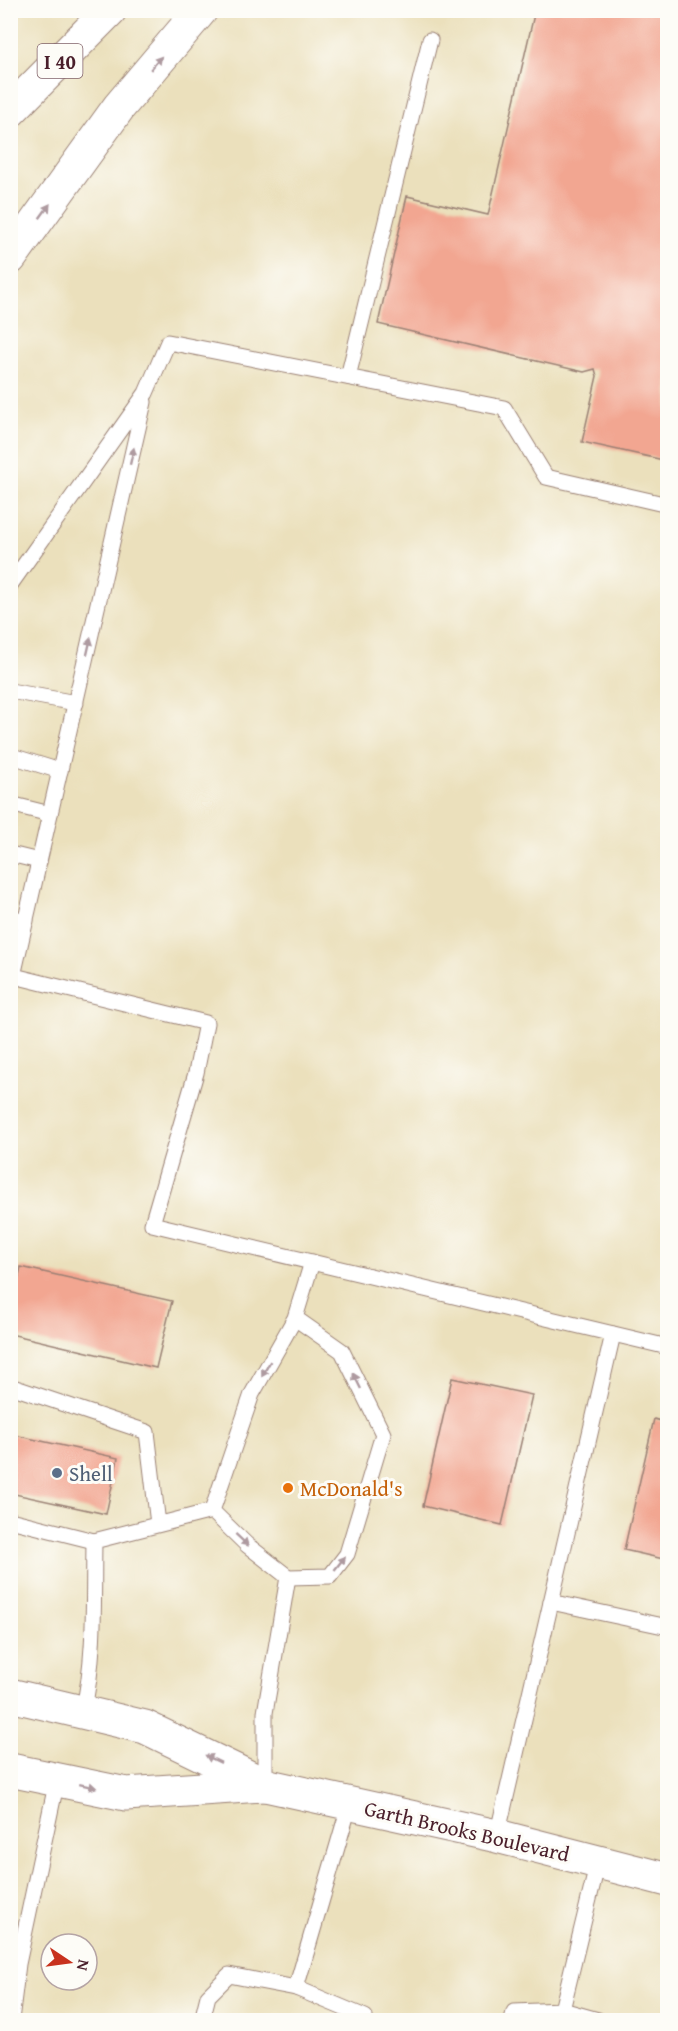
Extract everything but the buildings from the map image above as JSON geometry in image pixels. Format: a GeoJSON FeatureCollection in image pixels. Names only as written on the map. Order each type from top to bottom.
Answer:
{"type":"FeatureCollection","features":[{"type":"Feature","properties":{"kind":"main road","name":"I 40"},"geometry":{"type":"LineString","coordinates":[[10,111],[110,10]]}},
{"type":"Feature","properties":{"kind":"main road"},"geometry":{"type":"LineString","coordinates":[[10,258],[119,107],[201,10]]}},
{"type":"Feature","properties":{"kind":"main road","name":"Garth Brooks Boulevard"},"geometry":{"type":"LineString","coordinates":[[10,1695],[145,1727],[265,1785],[497,1836],[668,1880]]}},
{"type":"Feature","properties":{"kind":"main road","name":"Garth Brooks Boulevard"},"geometry":{"type":"LineString","coordinates":[[10,1770],[126,1794],[265,1785]]}},
{"type":"Feature","properties":{"kind":"lane"},"geometry":{"type":"LineString","coordinates":[[348,377],[430,40]]}},
{"type":"Feature","properties":{"kind":"lane"},"geometry":{"type":"LineString","coordinates":[[668,505],[546,477],[504,408],[168,342],[146,393],[39,861],[18,919],[12,975],[206,1023],[196,1073],[152,1224],[668,1347]]}},
{"type":"Feature","properties":{"kind":"lane"},"geometry":{"type":"LineString","coordinates":[[10,585],[146,393]]}},
{"type":"Feature","properties":{"kind":"lane"},"geometry":{"type":"LineString","coordinates":[[10,691],[76,703]]}},
{"type":"Feature","properties":{"kind":"lane"},"geometry":{"type":"LineString","coordinates":[[15,757],[60,771]]}},
{"type":"Feature","properties":{"kind":"lane"},"geometry":{"type":"LineString","coordinates":[[10,804],[50,814]]}},
{"type":"Feature","properties":{"kind":"lane"},"geometry":{"type":"LineString","coordinates":[[10,854],[39,861]]}},
{"type":"Feature","properties":{"kind":"lane"},"geometry":{"type":"LineString","coordinates":[[212,1511],[252,1394],[295,1318],[312,1262]]}},
{"type":"Feature","properties":{"kind":"lane"},"geometry":{"type":"LineString","coordinates":[[212,1511],[247,1545],[288,1577],[330,1576],[347,1554],[383,1434],[342,1351],[295,1318]]}},
{"type":"Feature","properties":{"kind":"lane"},"geometry":{"type":"LineString","coordinates":[[497,1836],[613,1334]]}},
{"type":"Feature","properties":{"kind":"lane"},"geometry":{"type":"LineString","coordinates":[[10,1386],[147,1432],[158,1524]]}},
{"type":"Feature","properties":{"kind":"lane"},"geometry":{"type":"LineString","coordinates":[[10,1520],[94,1541],[212,1511]]}},
{"type":"Feature","properties":{"kind":"lane"},"geometry":{"type":"LineString","coordinates":[[83,1712],[88,1688],[92,1635],[94,1541]]}},
{"type":"Feature","properties":{"kind":"lane"},"geometry":{"type":"LineString","coordinates":[[265,1785],[264,1713],[288,1577]]}},
{"type":"Feature","properties":{"kind":"lane"},"geometry":{"type":"LineString","coordinates":[[551,1602],[668,1627]]}},
{"type":"Feature","properties":{"kind":"lane"},"geometry":{"type":"LineString","coordinates":[[11,2020],[18,1964],[57,1780]]}},
{"type":"Feature","properties":{"kind":"lane"},"geometry":{"type":"LineString","coordinates":[[296,1988],[350,1803]]}},
{"type":"Feature","properties":{"kind":"lane"},"geometry":{"type":"LineString","coordinates":[[562,2010],[598,1862]]}},
{"type":"Feature","properties":{"kind":"lane"},"geometry":{"type":"LineString","coordinates":[[202,2020],[208,1996],[229,1975],[296,1988],[365,2017],[365,2020]]}},
{"type":"Feature","properties":{"kind":"lane"},"geometry":{"type":"LineString","coordinates":[[513,2016],[562,2010],[598,2020]]}},
{"type":"Feature","properties":{"kind":"place","name":"Shell"},"geometry":{"type":"Point","coordinates":[57,1473]}},
{"type":"Feature","properties":{"kind":"place","name":"McDonald's"},"geometry":{"type":"Point","coordinates":[288,1488]}}]}
